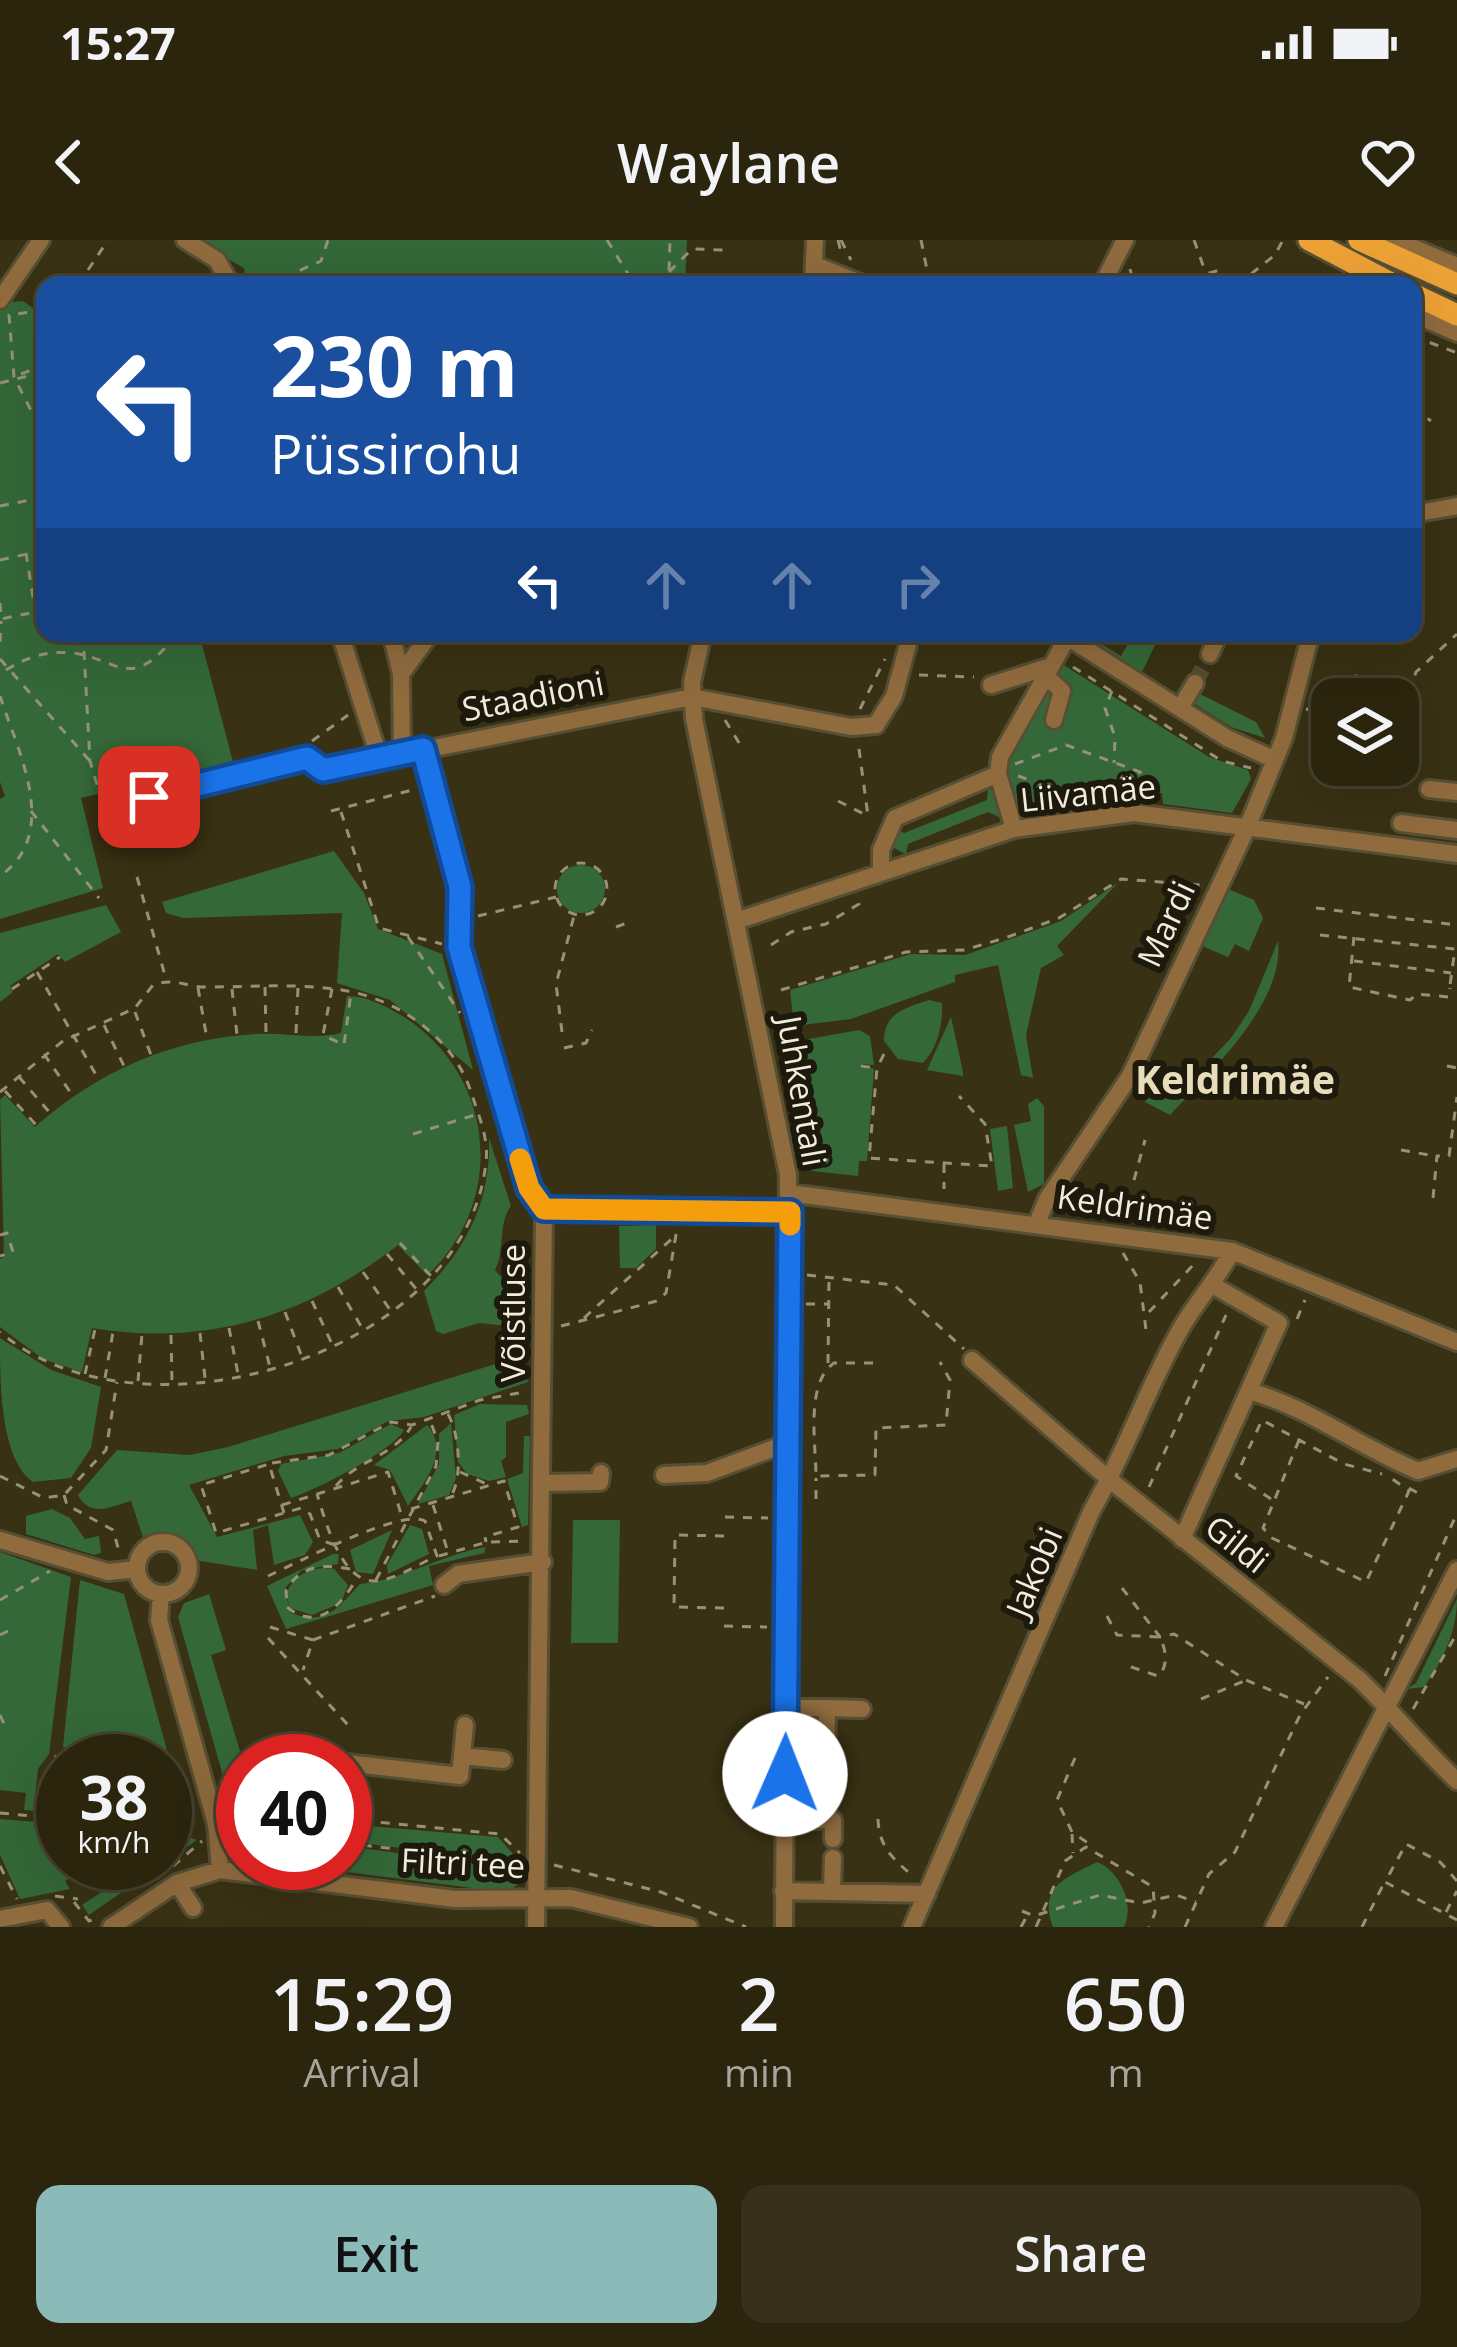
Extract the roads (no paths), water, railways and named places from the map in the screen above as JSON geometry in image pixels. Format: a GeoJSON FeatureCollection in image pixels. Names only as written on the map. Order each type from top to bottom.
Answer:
{"type":"FeatureCollection","features":[{"type":"Feature","properties":{"kind":"main road"},"geometry":{"type":"LineString","coordinates":[[1309,240],[1376,276]]}},
{"type":"Feature","properties":{"kind":"main road"},"geometry":{"type":"LineString","coordinates":[[1368,244],[1457,284]]}},
{"type":"Feature","properties":{"kind":"main road"},"geometry":{"type":"LineString","coordinates":[[1422,298],[1457,315]]}},
{"type":"Feature","properties":{"kind":"street"},"geometry":{"type":"LineString","coordinates":[[0,300],[41,240]]}},
{"type":"Feature","properties":{"kind":"street"},"geometry":{"type":"LineString","coordinates":[[185,240],[217,260],[227,276]]}},
{"type":"Feature","properties":{"kind":"street"},"geometry":{"type":"LineString","coordinates":[[814,276],[815,240]]}},
{"type":"Feature","properties":{"kind":"street"},"geometry":{"type":"LineString","coordinates":[[1107,276],[1125,240]]}},
{"type":"Feature","properties":{"kind":"street"},"geometry":{"type":"LineString","coordinates":[[1368,244],[1395,240],[1457,266]]}},
{"type":"Feature","properties":{"kind":"street"},"geometry":{"type":"LineString","coordinates":[[815,266],[842,276]]}},
{"type":"Feature","properties":{"kind":"street"},"geometry":{"type":"LineString","coordinates":[[1422,318],[1457,333]]}},
{"type":"Feature","properties":{"kind":"street"},"geometry":{"type":"LineString","coordinates":[[1422,512],[1454,507]]}},
{"type":"Feature","properties":{"kind":"street"},"geometry":{"type":"LineString","coordinates":[[343,642],[379,757]]}},
{"type":"Feature","properties":{"kind":"street"},"geometry":{"type":"LineString","coordinates":[[394,642],[401,674],[402,753]]}},
{"type":"Feature","properties":{"kind":"street"},"geometry":{"type":"LineString","coordinates":[[401,674],[424,642]]}},
{"type":"Feature","properties":{"kind":"street","name":"Juhkentali"},"geometry":{"type":"LineString","coordinates":[[701,642],[692,698],[774,1087],[789,1192],[784,1924]]}},
{"type":"Feature","properties":{"kind":"street"},"geometry":{"type":"LineString","coordinates":[[692,698],[851,727],[876,725],[900,678],[909,642]]}},
{"type":"Feature","properties":{"kind":"street"},"geometry":{"type":"LineString","coordinates":[[1014,829],[998,774],[1000,757],[1064,642]]}},
{"type":"Feature","properties":{"kind":"street"},"geometry":{"type":"LineString","coordinates":[[1079,642],[1180,708],[1275,760]]}},
{"type":"Feature","properties":{"kind":"street"},"geometry":{"type":"LineString","coordinates":[[1210,654],[1215,642]]}},
{"type":"Feature","properties":{"kind":"street","name":"Mardi"},"geometry":{"type":"LineString","coordinates":[[1037,1223],[1047,1199],[1130,1076],[1247,828],[1275,760],[1308,642]]}},
{"type":"Feature","properties":{"kind":"street"},"geometry":{"type":"LineString","coordinates":[[991,685],[1048,671]]}},
{"type":"Feature","properties":{"kind":"street"},"geometry":{"type":"LineString","coordinates":[[1048,671],[1062,691],[1054,720]]}},
{"type":"Feature","properties":{"kind":"street"},"geometry":{"type":"LineString","coordinates":[[1180,708],[1195,683]]}},
{"type":"Feature","properties":{"kind":"street","name":"Staadioni"},"geometry":{"type":"LineString","coordinates":[[110,809],[307,758],[323,770],[692,698]]}},
{"type":"Feature","properties":{"kind":"street","name":"Võistluse"},"geometry":{"type":"LineString","coordinates":[[423,749],[460,887],[459,947],[529,1188],[544,1209],[536,1927]]}},
{"type":"Feature","properties":{"kind":"street"},"geometry":{"type":"LineString","coordinates":[[880,873],[881,850],[895,818],[998,774]]}},
{"type":"Feature","properties":{"kind":"street"},"geometry":{"type":"LineString","coordinates":[[1429,788],[1457,792]]}},
{"type":"Feature","properties":{"kind":"street","name":"Liivamäe"},"geometry":{"type":"LineString","coordinates":[[736,921],[853,883],[951,843],[1133,809],[1457,854]]}},
{"type":"Feature","properties":{"kind":"street"},"geometry":{"type":"LineString","coordinates":[[1401,824],[1457,830]]}},
{"type":"Feature","properties":{"kind":"street","name":"Keldrimäe"},"geometry":{"type":"LineString","coordinates":[[789,1192],[1232,1251],[1457,1342]]}},
{"type":"Feature","properties":{"kind":"street"},"geometry":{"type":"LineString","coordinates":[[544,1209],[790,1212]]}},
{"type":"Feature","properties":{"kind":"street","name":"Jakobi"},"geometry":{"type":"LineString","coordinates":[[912,1927],[1181,1328],[1214,1286],[1232,1251]]}},
{"type":"Feature","properties":{"kind":"street"},"geometry":{"type":"LineString","coordinates":[[1182,1539],[1279,1323],[1214,1286]]}},
{"type":"Feature","properties":{"kind":"street","name":"Gildi"},"geometry":{"type":"LineString","coordinates":[[972,1360],[1110,1480],[1339,1663],[1457,1781]]}},
{"type":"Feature","properties":{"kind":"street"},"geometry":{"type":"LineString","coordinates":[[1249,1391],[1302,1411],[1363,1447],[1418,1471],[1457,1459]]}},
{"type":"Feature","properties":{"kind":"street"},"geometry":{"type":"LineString","coordinates":[[664,1475],[707,1473],[788,1443]]}},
{"type":"Feature","properties":{"kind":"street"},"geometry":{"type":"LineString","coordinates":[[543,1483],[600,1483],[601,1472]]}},
{"type":"Feature","properties":{"kind":"street"},"geometry":{"type":"LineString","coordinates":[[0,1540],[108,1572],[129,1564],[153,1544],[169,1542],[182,1550],[189,1564],[186,1579],[176,1590],[161,1594],[145,1586],[129,1564]]}},
{"type":"Feature","properties":{"kind":"street"},"geometry":{"type":"LineString","coordinates":[[444,1585],[458,1574],[543,1562]]}},
{"type":"Feature","properties":{"kind":"street"},"geometry":{"type":"LineString","coordinates":[[1274,1927],[1456,1564]]}},
{"type":"Feature","properties":{"kind":"street"},"geometry":{"type":"LineString","coordinates":[[161,1594],[158,1619],[216,1821]]}},
{"type":"Feature","properties":{"kind":"street"},"geometry":{"type":"LineString","coordinates":[[785,1708],[862,1708]]}},
{"type":"Feature","properties":{"kind":"street"},"geometry":{"type":"LineString","coordinates":[[825,1820],[827,1708]]}},
{"type":"Feature","properties":{"kind":"street"},"geometry":{"type":"LineString","coordinates":[[372,1766],[460,1776],[465,1726]]}},
{"type":"Feature","properties":{"kind":"street"},"geometry":{"type":"LineString","coordinates":[[462,1756],[503,1760]]}},
{"type":"Feature","properties":{"kind":"street"},"geometry":{"type":"LineString","coordinates":[[784,1820],[833,1820],[832,1892]]}},
{"type":"Feature","properties":{"kind":"street","name":"Filtri tee"},"geometry":{"type":"LineString","coordinates":[[372,1889],[455,1899],[536,1897],[612,1904],[689,1927]]}},
{"type":"Feature","properties":{"kind":"street","name":"Filtri tee"},"geometry":{"type":"LineString","coordinates":[[104,1923],[152,1890]]}},
{"type":"Feature","properties":{"kind":"street"},"geometry":{"type":"LineString","coordinates":[[184,1890],[193,1908]]}},
{"type":"Feature","properties":{"kind":"street"},"geometry":{"type":"LineString","coordinates":[[783,1891],[927,1894]]}},
{"type":"Feature","properties":{"kind":"street","name":"Filtri tee"},"geometry":{"type":"LineString","coordinates":[[612,1904],[654,1927]]}},
{"type":"Feature","properties":{"kind":"street"},"geometry":{"type":"LineString","coordinates":[[0,1919],[47,1910],[61,1927]]}},
{"type":"Feature","properties":{"kind":"tunnel"},"geometry":{"type":"LineString","coordinates":[[1195,683],[1210,654]]}},
{"type":"Feature","properties":{"kind":"district","name":"Keldrimäe"},"geometry":{"type":"Point","coordinates":[1235,1080]}}]}
